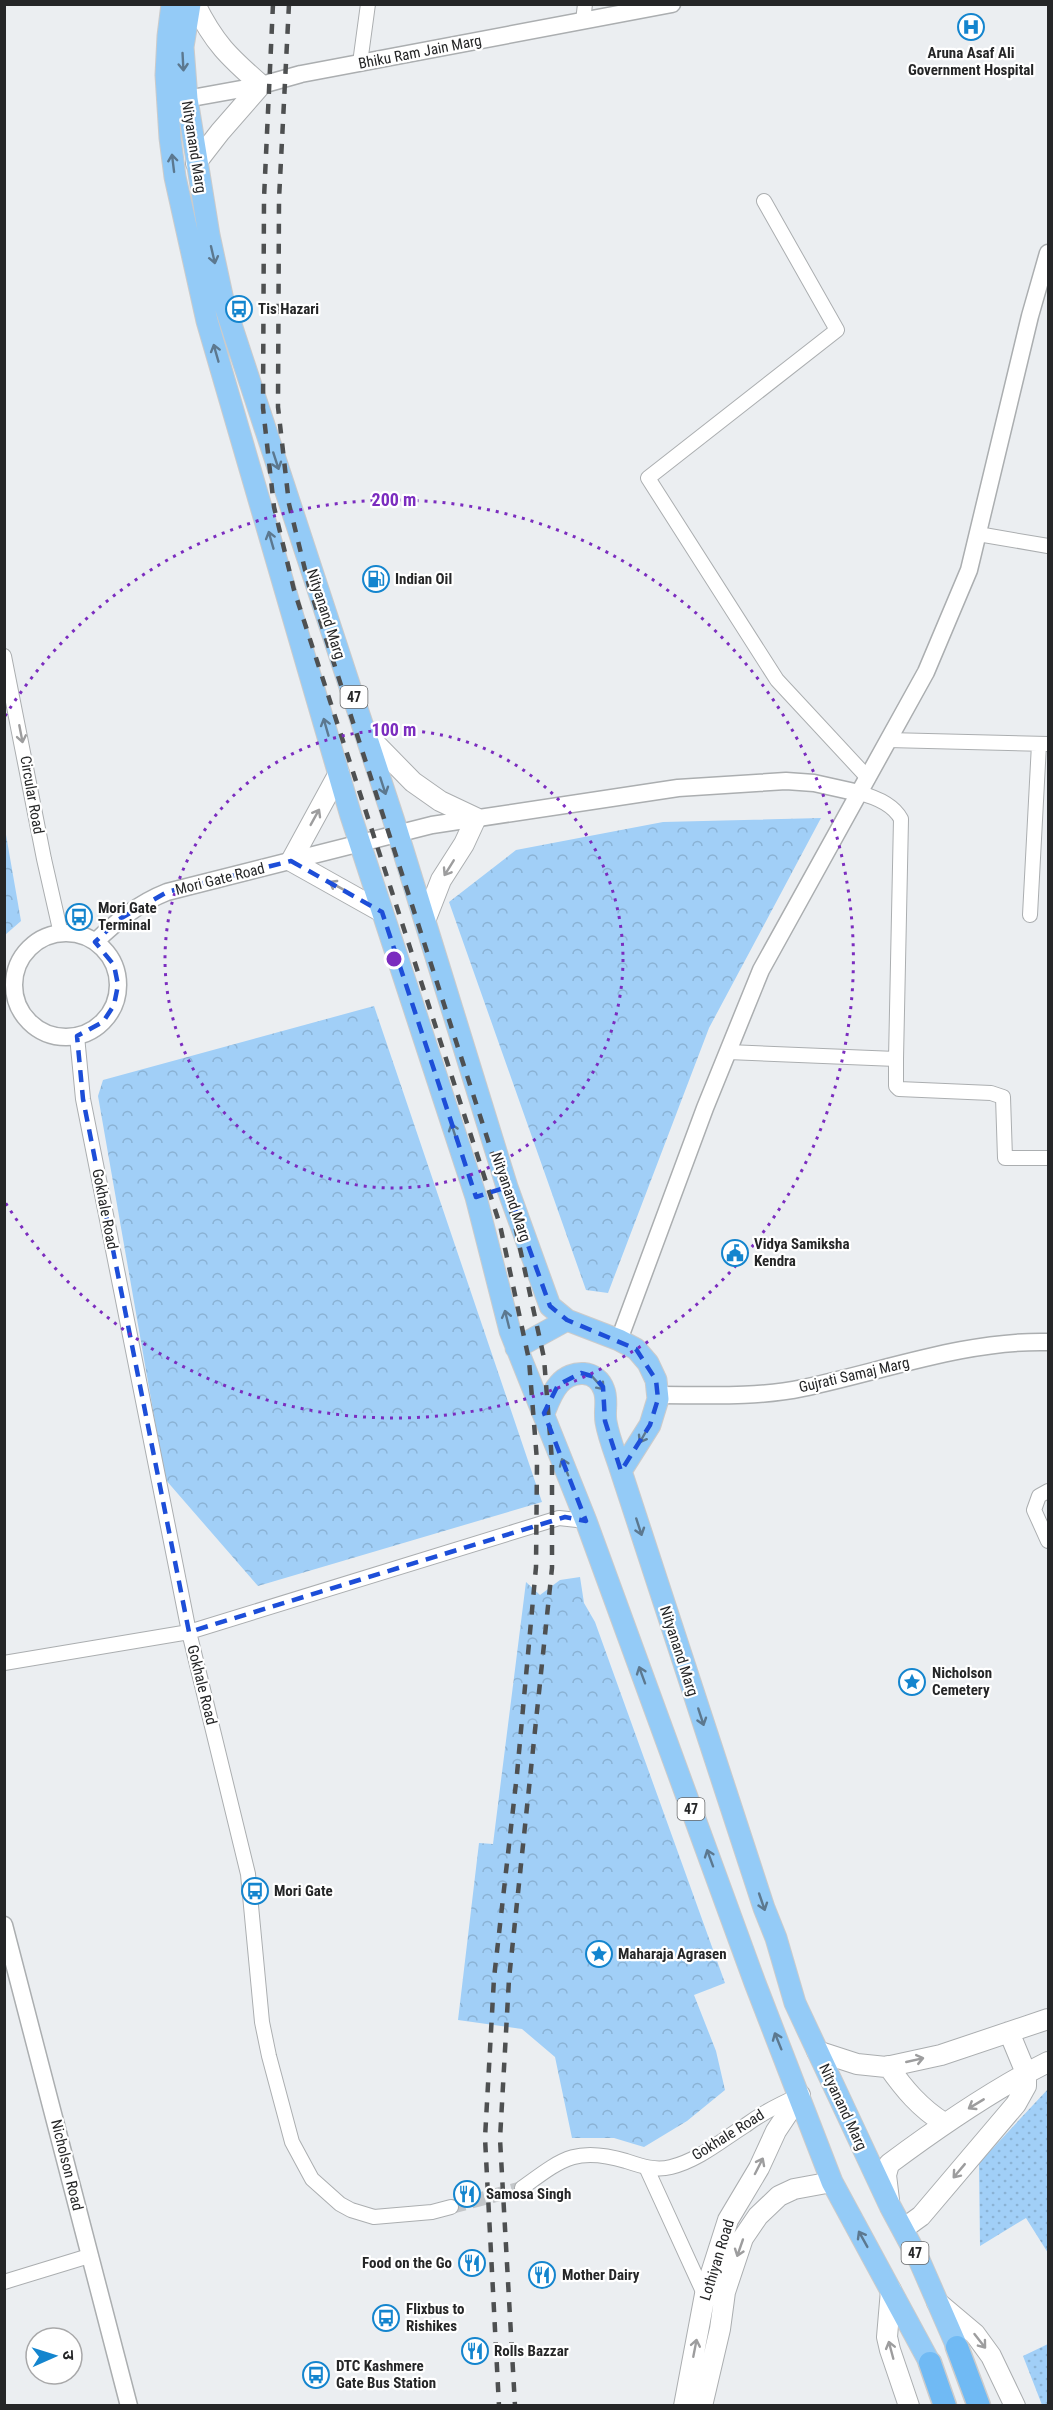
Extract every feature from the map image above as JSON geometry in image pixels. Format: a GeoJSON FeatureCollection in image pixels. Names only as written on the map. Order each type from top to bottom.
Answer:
{"type":"FeatureCollection","features":[{"type":"Feature","properties":{"kind":"highway"},"geometry":{"type":"LineString","coordinates":[[957,2347],[979,2406]]}},
{"type":"Feature","properties":{"kind":"highway"},"geometry":{"type":"LineString","coordinates":[[930,2363],[945,2406]]}},
{"type":"Feature","properties":{"kind":"main road","name":"Nityanand Marg"},"geometry":{"type":"LineString","coordinates":[[172,4],[167,49],[177,101],[196,163],[223,300],[398,833],[507,1187],[550,1306],[567,1320],[636,1349],[648,1363],[656,1380],[658,1395]]}},
{"type":"Feature","properties":{"kind":"main road","name":"Nityanand Marg"},"geometry":{"type":"LineString","coordinates":[[192,4],[183,47],[177,101],[175,177],[207,321],[360,843],[476,1197],[510,1331],[586,1521],[755,1983],[832,2182],[930,2363]]}},
{"type":"Feature","properties":{"kind":"main road"},"geometry":{"type":"LineString","coordinates":[[192,4],[210,34],[228,56],[261,85],[196,163]]}},
{"type":"Feature","properties":{"kind":"main road"},"geometry":{"type":"LineString","coordinates":[[233,411],[257,403]]}},
{"type":"Feature","properties":{"kind":"main road"},"geometry":{"type":"LineString","coordinates":[[243,445],[268,436]]}},
{"type":"Feature","properties":{"kind":"main road"},"geometry":{"type":"LineString","coordinates":[[366,734],[413,782],[440,801],[476,818],[464,844],[441,880],[425,921]]}},
{"type":"Feature","properties":{"kind":"main road"},"geometry":{"type":"LineString","coordinates":[[339,773],[291,861],[382,912]]}},
{"type":"Feature","properties":{"kind":"main road"},"geometry":{"type":"LineString","coordinates":[[476,1197],[507,1187]]}},
{"type":"Feature","properties":{"kind":"main road"},"geometry":{"type":"LineString","coordinates":[[516,1348],[567,1320]]}},
{"type":"Feature","properties":{"kind":"main road","name":"Nityanand Marg"},"geometry":{"type":"LineString","coordinates":[[544,1413],[554,1392],[563,1380],[581,1373],[595,1377],[603,1386],[606,1393],[605,1420],[764,1908],[776,1938],[795,2003],[957,2347]]}},
{"type":"Feature","properties":{"kind":"main road"},"geometry":{"type":"LineString","coordinates":[[621,1471],[650,1425],[658,1395]]}},
{"type":"Feature","properties":{"kind":"main road"},"geometry":{"type":"LineString","coordinates":[[817,2051],[857,2064],[888,2066],[941,2055],[1048,2019]]}},
{"type":"Feature","properties":{"kind":"main road"},"geometry":{"type":"LineString","coordinates":[[903,2229],[921,2216],[1016,2104],[1026,2086],[1026,2073],[1009,2032]]}},
{"type":"Feature","properties":{"kind":"main road"},"geometry":{"type":"LineString","coordinates":[[890,2206],[886,2175],[889,2164],[944,2123],[1048,2062]]}},
{"type":"Feature","properties":{"kind":"main road"},"geometry":{"type":"LineString","coordinates":[[888,2066],[907,2093],[928,2114],[944,2123]]}},
{"type":"Feature","properties":{"kind":"main road","name":"Lothiyan Road"},"geometry":{"type":"LineString","coordinates":[[684,2406],[705,2296],[728,2220],[759,2168],[776,2131],[800,2095]]}},
{"type":"Feature","properties":{"kind":"main road","name":"Lothiyan Road"},"geometry":{"type":"LineString","coordinates":[[702,2406],[720,2329],[725,2292],[743,2238],[758,2216],[779,2196],[794,2189],[832,2182]]}},
{"type":"Feature","properties":{"kind":"main road"},"geometry":{"type":"LineString","coordinates":[[891,2290],[887,2337],[909,2406]]}},
{"type":"Feature","properties":{"kind":"main road","name":"Nityanand Marg"},"geometry":{"type":"LineString","coordinates":[[937,2302],[975,2334],[991,2356],[1014,2406]]}},
{"type":"Feature","properties":{"kind":"street"},"geometry":{"type":"LineString","coordinates":[[360,63],[368,4]]}},
{"type":"Feature","properties":{"kind":"street","name":"Bhiku Ram Jain Marg"},"geometry":{"type":"LineString","coordinates":[[177,101],[261,85],[301,74],[584,13],[672,4]]}},
{"type":"Feature","properties":{"kind":"street"},"geometry":{"type":"LineString","coordinates":[[764,201],[837,330],[648,478],[777,680],[868,778]]}},
{"type":"Feature","properties":{"kind":"street"},"geometry":{"type":"LineString","coordinates":[[619,1340],[761,970],[926,672],[969,570],[1030,316],[1048,253]]}},
{"type":"Feature","properties":{"kind":"street"},"geometry":{"type":"LineString","coordinates":[[978,534],[1048,546]]}},
{"type":"Feature","properties":{"kind":"street","name":"Circular Road"},"geometry":{"type":"LineString","coordinates":[[4,656],[7,681],[61,933]]}},
{"type":"Feature","properties":{"kind":"street"},"geometry":{"type":"LineString","coordinates":[[888,740],[1044,744],[1030,915]]}},
{"type":"Feature","properties":{"kind":"street","name":"Mori Gate Road"},"geometry":{"type":"LineString","coordinates":[[94,942],[134,909],[167,892],[398,833],[476,818],[678,788],[786,781],[814,783],[860,793]]}},
{"type":"Feature","properties":{"kind":"street"},"geometry":{"type":"LineString","coordinates":[[860,793],[878,798],[895,811],[901,819],[896,1086],[899,1089],[991,1093],[1003,1097],[1005,1158],[1048,1158]]}},
{"type":"Feature","properties":{"kind":"street"},"geometry":{"type":"LineString","coordinates":[[61,933],[78,935],[94,942],[102,948],[114,965],[117,975],[117,995],[109,1014],[103,1022],[86,1034],[77,1036],[57,1037],[31,1024],[19,1008],[9,978],[29,948],[44,938],[61,933]]}},
{"type":"Feature","properties":{"kind":"street","name":"Gokhale Road"},"geometry":{"type":"LineString","coordinates":[[77,1036],[83,1099],[189,1632],[248,1874],[262,2022],[292,2142],[312,2179],[340,2204],[351,2210],[374,2217],[432,2212],[451,2207]]}},
{"type":"Feature","properties":{"kind":"street"},"geometry":{"type":"LineString","coordinates":[[728,1052],[896,1059]]}},
{"type":"Feature","properties":{"kind":"street","name":"Gujrati Samaj Marg"},"geometry":{"type":"LineString","coordinates":[[658,1395],[741,1394],[801,1389],[912,1362],[1011,1342],[1048,1342]]}},
{"type":"Feature","properties":{"kind":"street"},"geometry":{"type":"LineString","coordinates":[[1048,1491],[1039,1496],[1034,1510],[1048,1541]]}},
{"type":"Feature","properties":{"kind":"street"},"geometry":{"type":"LineString","coordinates":[[4,1664],[189,1632],[559,1518],[586,1521]]}},
{"type":"Feature","properties":{"kind":"street","name":"Nicholson Road"},"geometry":{"type":"LineString","coordinates":[[6,1934],[129,2406]]}},
{"type":"Feature","properties":{"kind":"street","name":"Gokhale Road"},"geometry":{"type":"LineString","coordinates":[[522,2188],[553,2165],[572,2156],[585,2154],[615,2158],[646,2168],[661,2169],[681,2164],[714,2146],[772,2108],[800,2095]]}},
{"type":"Feature","properties":{"kind":"street"},"geometry":{"type":"LineString","coordinates":[[646,2168],[705,2296]]}},
{"type":"Feature","properties":{"kind":"street"},"geometry":{"type":"LineString","coordinates":[[4,2282],[89,2256]]}},
{"type":"Feature","properties":{"kind":"highlighted area"},"geometry":{"type":"Polygon","coordinates":[[[291,861],[382,912],[476,1197],[507,1187],[550,1306],[567,1320],[636,1349],[656,1380],[658,1399],[650,1425],[621,1471],[605,1421],[603,1387],[595,1377],[581,1373],[558,1385],[544,1413],[586,1521],[565,1517],[189,1632],[83,1099],[77,1036],[103,1022],[114,1005],[118,985],[114,965],[95,942],[118,920],[167,892],[291,861]]]}},
{"type":"Feature","properties":{"kind":"green space"},"geometry":{"type":"Polygon","coordinates":[[[821,818],[709,1028],[608,1293],[586,1290],[449,902],[516,850],[663,822],[821,818]]]}},
{"type":"Feature","properties":{"kind":"green space"},"geometry":{"type":"Polygon","coordinates":[[[5,829],[21,921],[4,935],[5,829]]]}},
{"type":"Feature","properties":{"kind":"green space"},"geometry":{"type":"Polygon","coordinates":[[[374,1006],[542,1502],[258,1586],[165,1479],[98,1096],[103,1080],[374,1006]]]}},
{"type":"Feature","properties":{"kind":"green space"},"geometry":{"type":"Polygon","coordinates":[[[580,1577],[584,1603],[595,1622],[725,1983],[694,1995],[716,2051],[725,2090],[687,2121],[644,2147],[614,2138],[572,2138],[555,2057],[522,2029],[458,2020],[479,1843],[493,1844],[526,1582],[540,1595],[560,1580],[580,1577]]]}},
{"type":"Feature","properties":{"kind":"green space"},"geometry":{"type":"Polygon","coordinates":[[[1048,2089],[1048,2253],[1026,2218],[980,2246],[979,2163],[1048,2089]]]}},
{"type":"Feature","properties":{"kind":"green space"},"geometry":{"type":"Polygon","coordinates":[[[1048,2344],[1048,2405],[1042,2405],[1023,2356],[1048,2344]]]}},
{"type":"Feature","properties":{"kind":"tunnel"},"geometry":{"type":"LineString","coordinates":[[451,2207],[522,2188]]}},
{"type":"Feature","properties":{"kind":"railway"},"geometry":{"type":"LineString","coordinates":[[273,4],[264,198],[263,408],[274,507],[294,590],[500,1225],[529,1360],[537,1461],[536,1567],[517,1774],[494,1978],[485,2138],[499,2406]]}},
{"type":"Feature","properties":{"kind":"railway"},"geometry":{"type":"LineString","coordinates":[[289,4],[279,199],[278,407],[289,504],[309,586],[514,1221],[544,1358],[552,1461],[552,1568],[509,1979],[500,2139],[515,2406]]}},
{"type":"Feature","properties":{"kind":"place","name":"Aruna Asaf Ali Government Hospital"},"geometry":{"type":"Point","coordinates":[971,27]}},
{"type":"Feature","properties":{"kind":"place","name":"Tis Hazari"},"geometry":{"type":"Point","coordinates":[239,309]}},
{"type":"Feature","properties":{"kind":"place","name":"Indian Oil"},"geometry":{"type":"Point","coordinates":[376,579]}},
{"type":"Feature","properties":{"kind":"place","name":"Mori Gate Terminal"},"geometry":{"type":"Point","coordinates":[79,917]}},
{"type":"Feature","properties":{"kind":"place","name":"Vidya Samiksha Kendra"},"geometry":{"type":"Point","coordinates":[735,1253]}},
{"type":"Feature","properties":{"kind":"place","name":"Nicholson Cemetery"},"geometry":{"type":"Point","coordinates":[912,1682]}},
{"type":"Feature","properties":{"kind":"place","name":"Mori Gate"},"geometry":{"type":"Point","coordinates":[255,1891]}},
{"type":"Feature","properties":{"kind":"place","name":"Maharaja Agrasen"},"geometry":{"type":"Point","coordinates":[599,1954]}},
{"type":"Feature","properties":{"kind":"place","name":"Samosa Singh"},"geometry":{"type":"Point","coordinates":[467,2194]}},
{"type":"Feature","properties":{"kind":"place","name":"Food on the Go"},"geometry":{"type":"Point","coordinates":[472,2263]}},
{"type":"Feature","properties":{"kind":"place","name":"Mother Dairy"},"geometry":{"type":"Point","coordinates":[542,2275]}},
{"type":"Feature","properties":{"kind":"place","name":"Flixbus to Rishikes"},"geometry":{"type":"Point","coordinates":[386,2318]}},
{"type":"Feature","properties":{"kind":"place","name":"Rolls Bazzar"},"geometry":{"type":"Point","coordinates":[475,2351]}},
{"type":"Feature","properties":{"kind":"place","name":"DTC Kashmere Gate Bus Station"},"geometry":{"type":"Point","coordinates":[316,2375]}}]}
